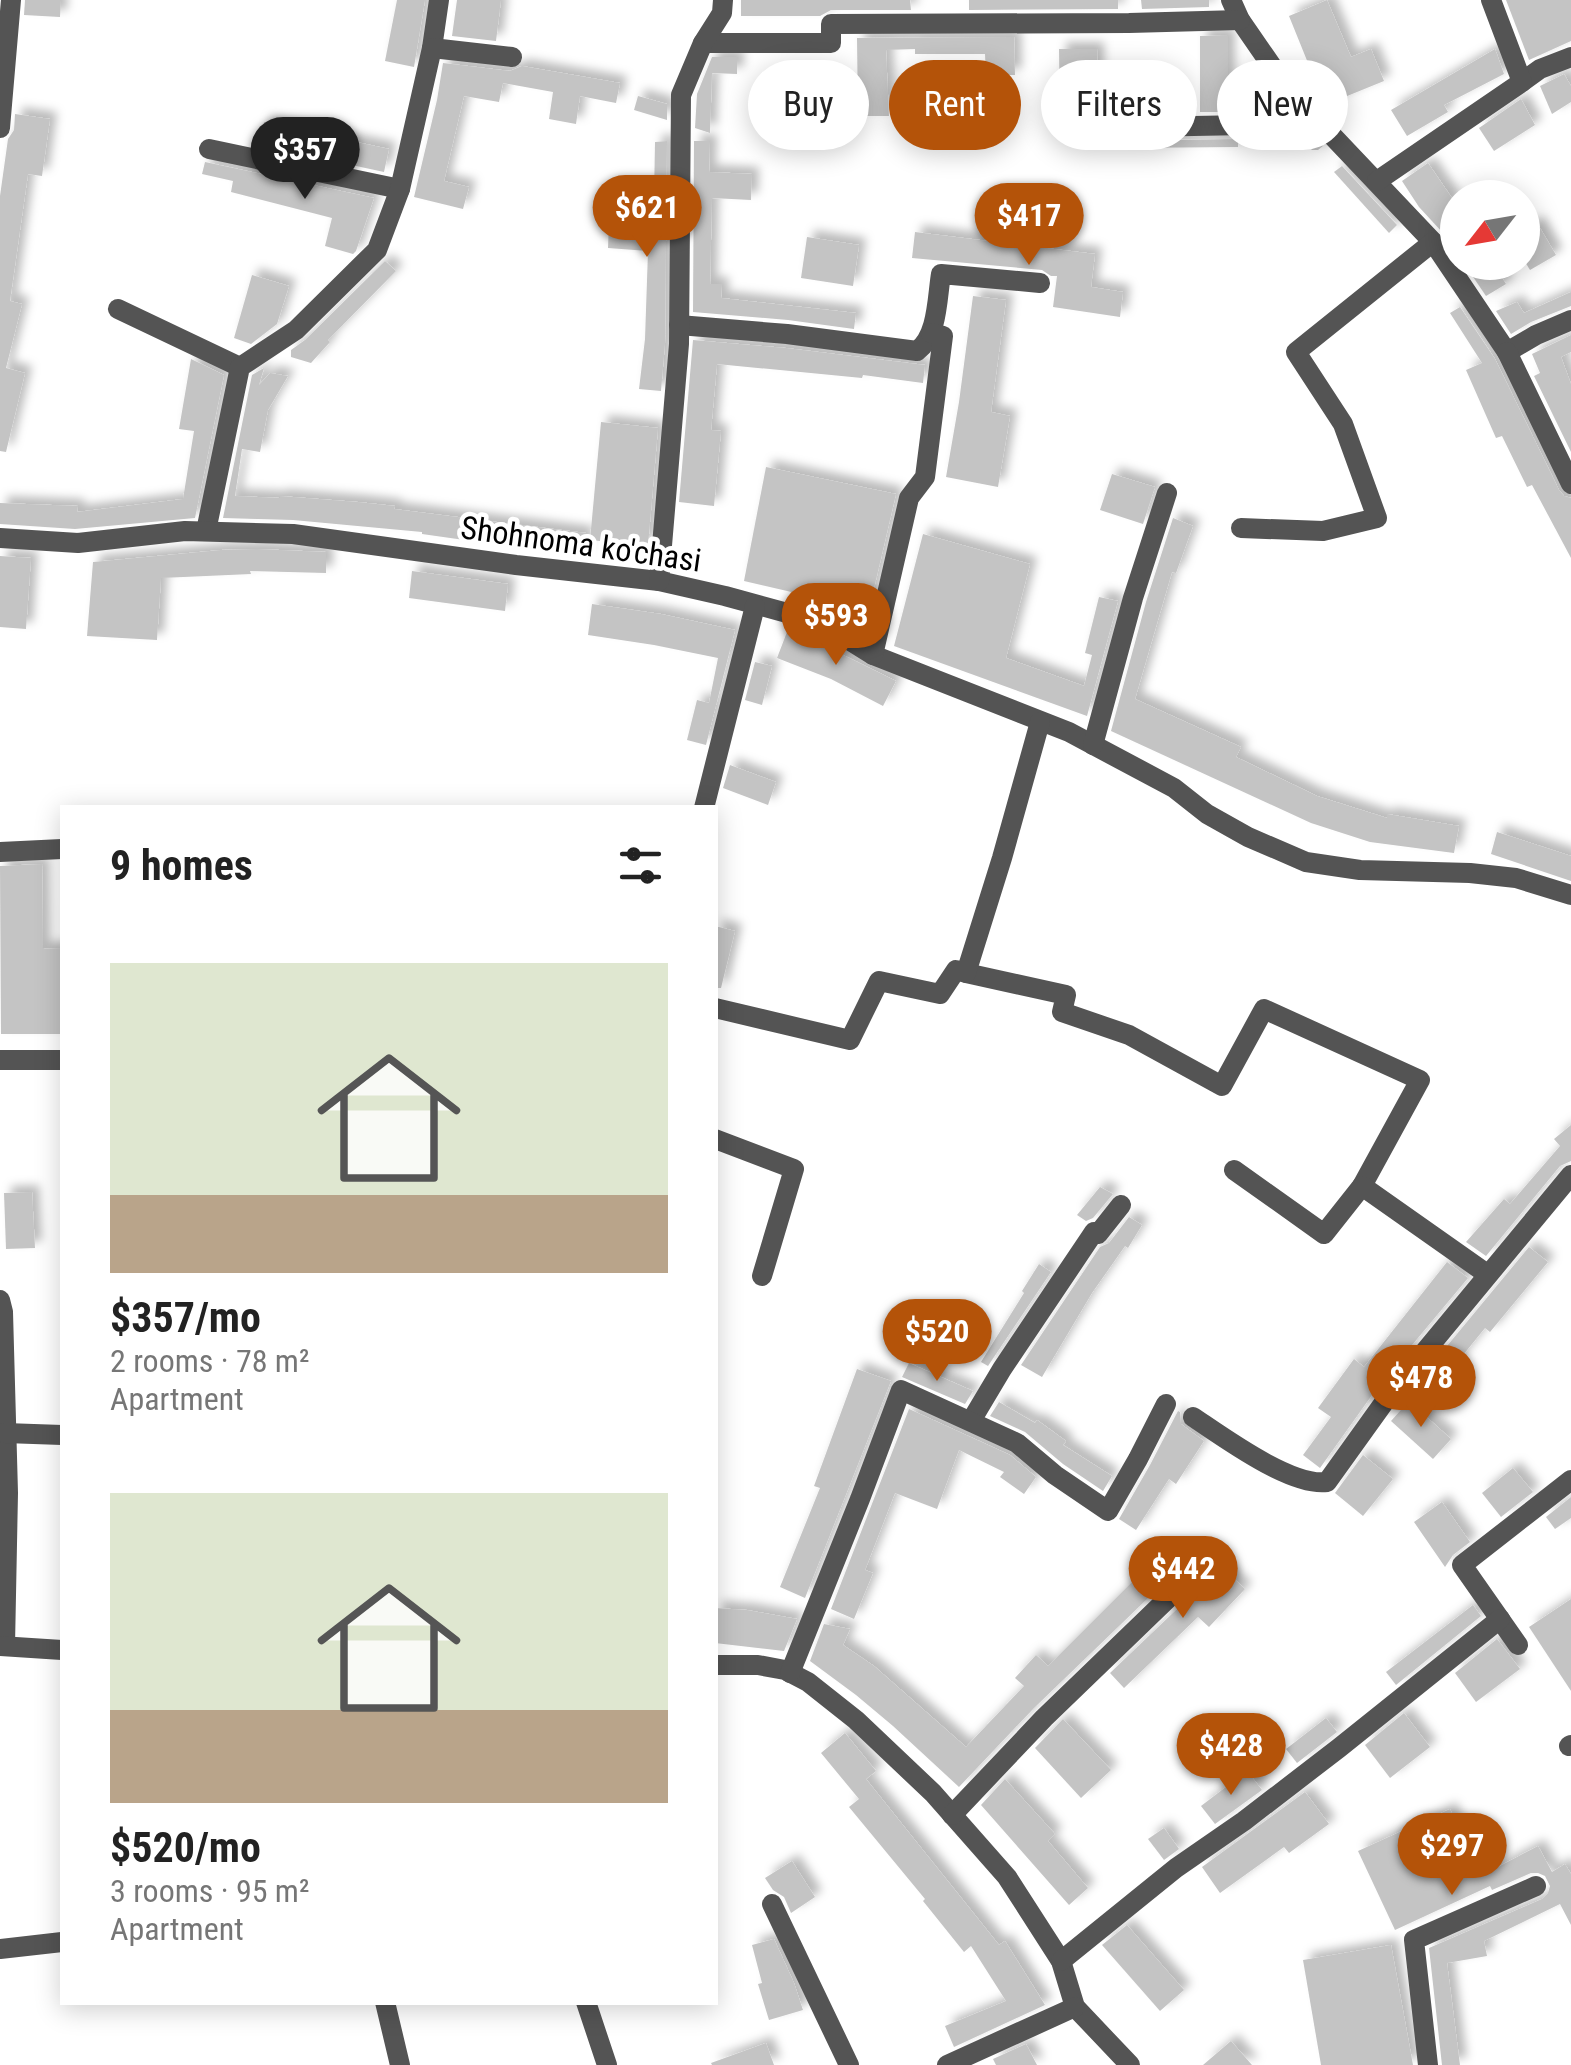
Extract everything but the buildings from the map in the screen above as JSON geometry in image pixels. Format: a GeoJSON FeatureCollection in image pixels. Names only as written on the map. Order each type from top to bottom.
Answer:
{"type":"FeatureCollection","features":[{"type":"Feature","properties":{"kind":"street"},"geometry":{"type":"LineString","coordinates":[[0,128],[10,0]]}},
{"type":"Feature","properties":{"kind":"street"},"geometry":{"type":"LineString","coordinates":[[206,532],[240,366],[296,330],[376,250],[400,189],[432,48],[438,0]]}},
{"type":"Feature","properties":{"kind":"street"},"geometry":{"type":"LineString","coordinates":[[659,581],[679,325],[681,95],[722,13],[723,0]]}},
{"type":"Feature","properties":{"kind":"street"},"geometry":{"type":"LineString","coordinates":[[1491,0],[1522,82]]}},
{"type":"Feature","properties":{"kind":"street"},"geometry":{"type":"LineString","coordinates":[[704,43],[831,43],[831,24],[1129,23],[1235,10],[1269,60]]}},
{"type":"Feature","properties":{"kind":"street"},"geometry":{"type":"LineString","coordinates":[[432,48],[512,56]]}},
{"type":"Feature","properties":{"kind":"street"},"geometry":{"type":"LineString","coordinates":[[1377,180],[1540,70],[1571,57]]}},
{"type":"Feature","properties":{"kind":"street"},"geometry":{"type":"LineString","coordinates":[[209,149],[400,189]]}},
{"type":"Feature","properties":{"kind":"street"},"geometry":{"type":"LineString","coordinates":[[1348,150],[1433,242],[1506,352],[1571,484]]}},
{"type":"Feature","properties":{"kind":"street"},"geometry":{"type":"LineString","coordinates":[[1241,528],[1322,531],[1377,518],[1344,424],[1296,352],[1433,242]]}},
{"type":"Feature","properties":{"kind":"street"},"geometry":{"type":"LineString","coordinates":[[679,325],[917,351],[931,333],[941,274],[1040,283]]}},
{"type":"Feature","properties":{"kind":"street"},"geometry":{"type":"LineString","coordinates":[[118,309],[240,366]]}},
{"type":"Feature","properties":{"kind":"street"},"geometry":{"type":"LineString","coordinates":[[1506,352],[1571,320]]}},
{"type":"Feature","properties":{"kind":"street"},"geometry":{"type":"LineString","coordinates":[[873,655],[909,498],[925,477],[944,336],[931,333]]}},
{"type":"Feature","properties":{"kind":"street"},"geometry":{"type":"LineString","coordinates":[[1093,744],[1132,598],[1167,494]]}},
{"type":"Feature","properties":{"kind":"street","name":"Shohnoma ko'chasi"},"geometry":{"type":"LineString","coordinates":[[0,538],[78,543],[185,531],[293,534],[659,581],[820,622],[873,655],[1093,744],[1174,788],[1248,837],[1306,862],[1360,870],[1516,878],[1571,895]]}},
{"type":"Feature","properties":{"kind":"street"},"geometry":{"type":"LineString","coordinates":[[705,805],[755,606]]}},
{"type":"Feature","properties":{"kind":"street"},"geometry":{"type":"LineString","coordinates":[[966,973],[1040,722]]}},
{"type":"Feature","properties":{"kind":"street"},"geometry":{"type":"LineString","coordinates":[[0,852],[60,849]]}},
{"type":"Feature","properties":{"kind":"street"},"geometry":{"type":"LineString","coordinates":[[718,1009],[850,1040],[879,981],[940,994],[956,970],[1066,995],[1062,1012],[1129,1034],[1222,1086],[1264,1009],[1420,1080],[1362,1186],[1324,1234],[1234,1170]]}},
{"type":"Feature","properties":{"kind":"street"},"geometry":{"type":"LineString","coordinates":[[0,1060],[60,1060]]}},
{"type":"Feature","properties":{"kind":"street"},"geometry":{"type":"LineString","coordinates":[[718,1140],[794,1169],[762,1276]]}},
{"type":"Feature","properties":{"kind":"street"},"geometry":{"type":"LineString","coordinates":[[1193,1417],[1254,1457],[1314,1484],[1326,1482],[1393,1390],[1571,1175]]}},
{"type":"Feature","properties":{"kind":"street"},"geometry":{"type":"LineString","coordinates":[[1362,1186],[1487,1274]]}},
{"type":"Feature","properties":{"kind":"street"},"geometry":{"type":"LineString","coordinates":[[971,1420],[1094,1232],[1098,1234],[1121,1205]]}},
{"type":"Feature","properties":{"kind":"street"},"geometry":{"type":"LineString","coordinates":[[0,1300],[3,1459],[8,1493],[3,1646],[60,1650]]}},
{"type":"Feature","properties":{"kind":"street"},"geometry":{"type":"LineString","coordinates":[[790,1673],[901,1390],[1017,1443],[1054,1475],[1108,1511],[1166,1404]]}},
{"type":"Feature","properties":{"kind":"street"},"geometry":{"type":"LineString","coordinates":[[5,1433],[60,1435]]}},
{"type":"Feature","properties":{"kind":"street"},"geometry":{"type":"LineString","coordinates":[[1518,1645],[1462,1565],[1571,1480]]}},
{"type":"Feature","properties":{"kind":"street"},"geometry":{"type":"LineString","coordinates":[[952,1815],[1044,1718],[1186,1581]]}},
{"type":"Feature","properties":{"kind":"street"},"geometry":{"type":"LineString","coordinates":[[1061,1962],[1176,1868],[1339,1748],[1500,1619]]}},
{"type":"Feature","properties":{"kind":"street"},"geometry":{"type":"LineString","coordinates":[[718,1665],[785,1670],[808,1682],[856,1720],[952,1815],[1007,1877],[1061,1962],[1074,2006],[1130,2065]]}},
{"type":"Feature","properties":{"kind":"street"},"geometry":{"type":"LineString","coordinates":[[1428,2065],[1414,1940],[1536,1886]]}},
{"type":"Feature","properties":{"kind":"street"},"geometry":{"type":"LineString","coordinates":[[772,1904],[849,2065]]}},
{"type":"Feature","properties":{"kind":"street"},"geometry":{"type":"LineString","coordinates":[[0,1949],[60,1942]]}},
{"type":"Feature","properties":{"kind":"street"},"geometry":{"type":"LineString","coordinates":[[385,2005],[400,2065]]}},
{"type":"Feature","properties":{"kind":"street"},"geometry":{"type":"LineString","coordinates":[[587,2005],[607,2065]]}},
{"type":"Feature","properties":{"kind":"street"},"geometry":{"type":"LineString","coordinates":[[947,2065],[1074,2006]]}}]}
